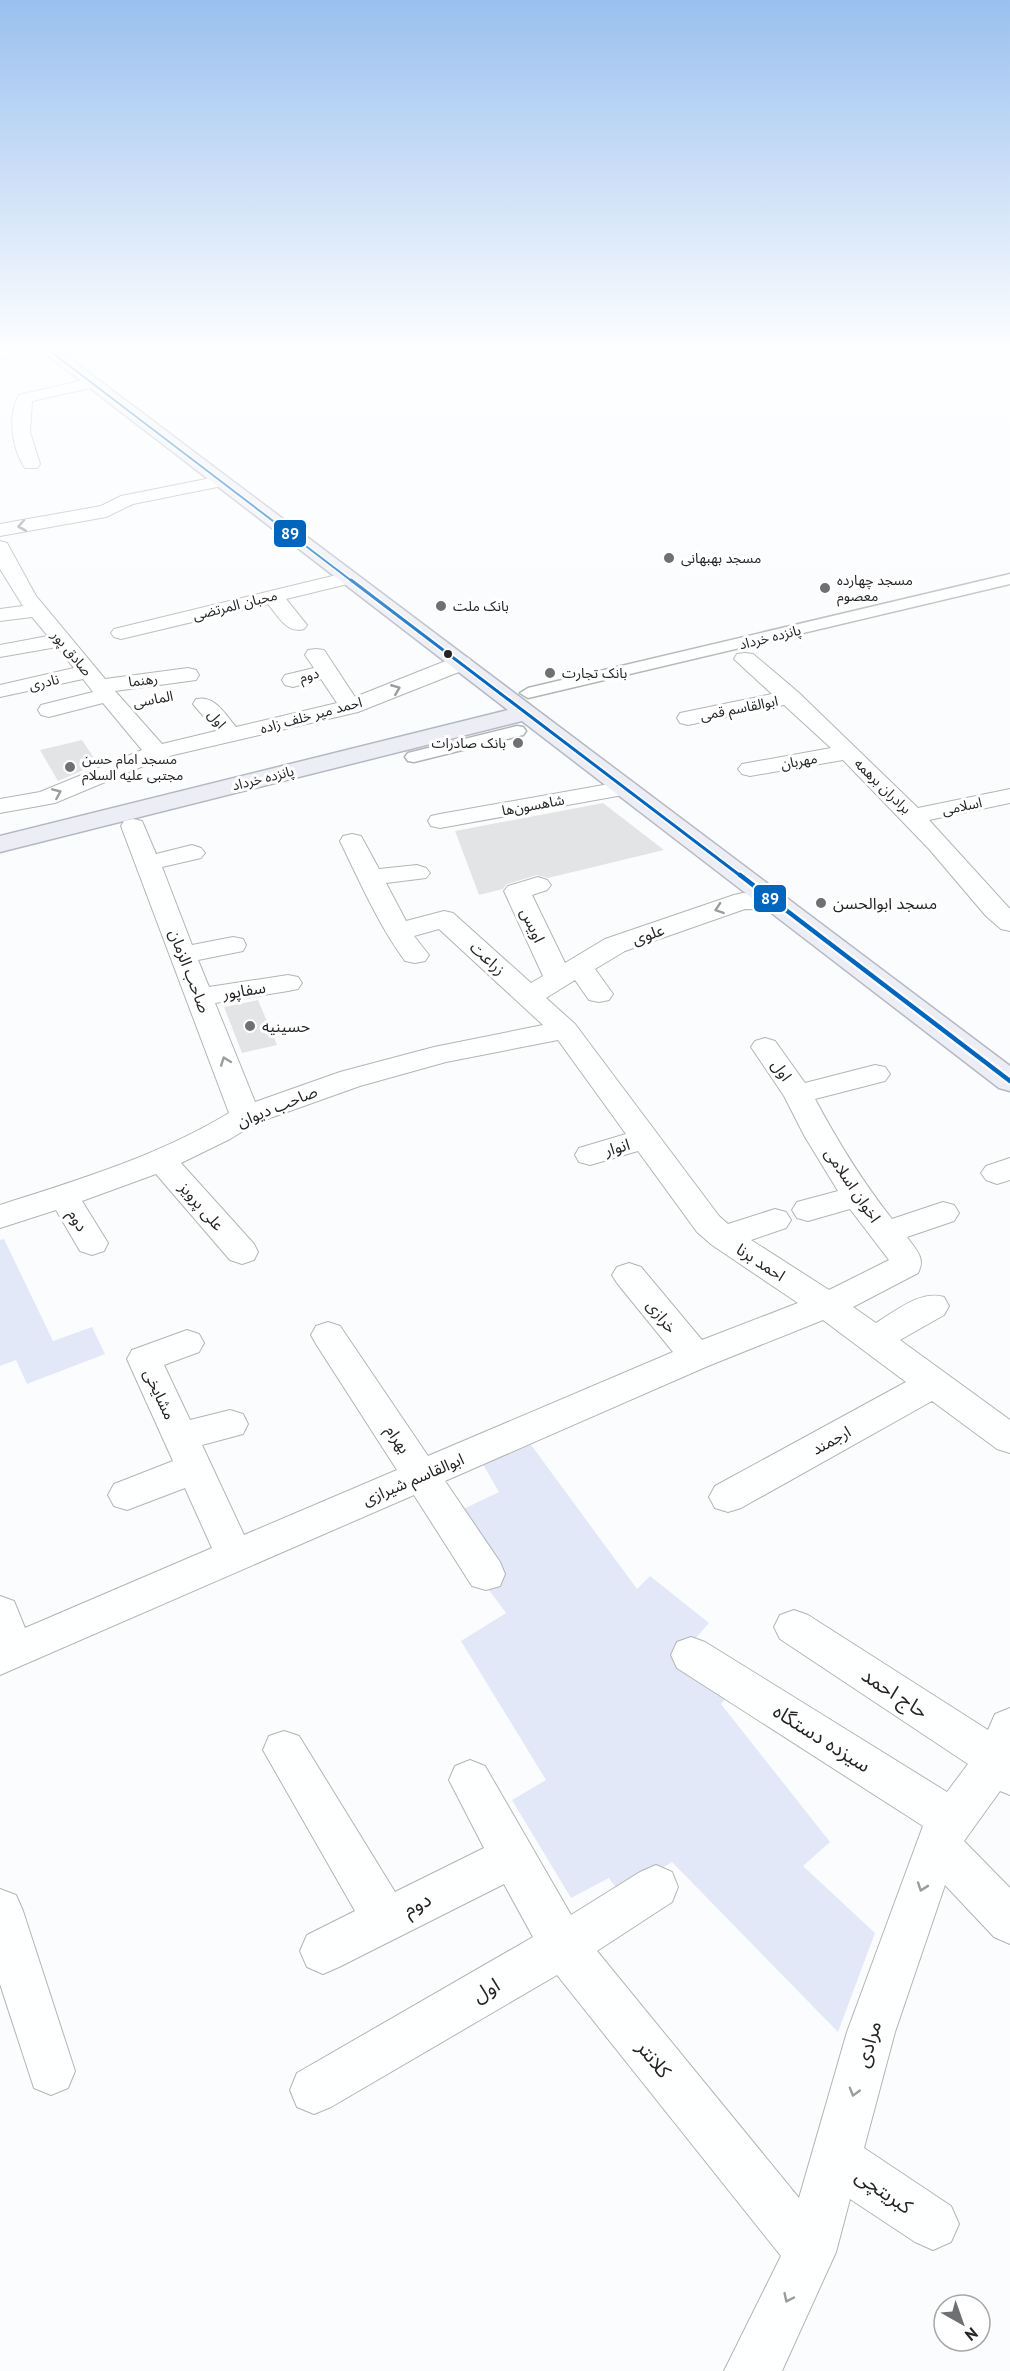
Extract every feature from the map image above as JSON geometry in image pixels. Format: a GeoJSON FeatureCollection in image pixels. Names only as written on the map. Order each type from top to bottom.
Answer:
{"type":"FeatureCollection","features":[{"type":"Feature","properties":{"kind":"main road"},"geometry":{"type":"LineString","coordinates":[[196,462],[1010,1081]]}},
{"type":"Feature","properties":{"kind":"main road","name":"پانزده خرداد"},"geometry":{"type":"LineString","coordinates":[[0,860],[133,826],[407,750],[524,712]]}},
{"type":"Feature","properties":{"kind":"main road","name":"پانزده خرداد"},"geometry":{"type":"LineString","coordinates":[[0,844],[407,750]]}},
{"type":"Feature","properties":{"kind":"street"},"geometry":{"type":"LineString","coordinates":[[0,530],[53,512],[106,511],[127,500],[221,481]]}},
{"type":"Feature","properties":{"kind":"street","name":"صادق پور"},"geometry":{"type":"LineString","coordinates":[[0,547],[8,585],[62,640],[102,690],[157,752]]}},
{"type":"Feature","properties":{"kind":"street","name":"محبان المرتضی"},"geometry":{"type":"LineString","coordinates":[[121,633],[349,578]]}},
{"type":"Feature","properties":{"kind":"street","name":"پانزده خرداد"},"geometry":{"type":"LineString","coordinates":[[524,712],[1010,579]]}},
{"type":"Feature","properties":{"kind":"street"},"geometry":{"type":"LineString","coordinates":[[272,596],[297,625]]}},
{"type":"Feature","properties":{"kind":"street"},"geometry":{"type":"LineString","coordinates":[[0,615],[35,610]]}},
{"type":"Feature","properties":{"kind":"street"},"geometry":{"type":"LineString","coordinates":[[7,656],[62,640]]}},
{"type":"Feature","properties":{"kind":"street","name":"برادران برهمه"},"geometry":{"type":"LineString","coordinates":[[746,659],[790,697],[913,816],[995,910],[1010,923]]}},
{"type":"Feature","properties":{"kind":"street","name":"دوم"},"geometry":{"type":"LineString","coordinates":[[293,680],[321,663],[350,707]]}},
{"type":"Feature","properties":{"kind":"street","name":"احمد میر خلف زاده"},"geometry":{"type":"LineString","coordinates":[[0,806],[46,798],[157,752],[350,707],[461,663]]}},
{"type":"Feature","properties":{"kind":"street"},"geometry":{"type":"LineString","coordinates":[[49,710],[102,690]]}},
{"type":"Feature","properties":{"kind":"street","name":"الماسی"},"geometry":{"type":"LineString","coordinates":[[102,690],[194,690]]}},
{"type":"Feature","properties":{"kind":"street","name":"نادری"},"geometry":{"type":"LineString","coordinates":[[2,691],[102,690]]}},
{"type":"Feature","properties":{"kind":"street","name":"اول"},"geometry":{"type":"LineString","coordinates":[[194,690],[231,735]]}},
{"type":"Feature","properties":{"kind":"street","name":"ابوالقاسم قمی"},"geometry":{"type":"LineString","coordinates":[[688,718],[790,697]]}},
{"type":"Feature","properties":{"kind":"street","name":"مهربان"},"geometry":{"type":"LineString","coordinates":[[750,769],[848,752]]}},
{"type":"Feature","properties":{"kind":"street","name":"شاهسون‌ها"},"geometry":{"type":"LineString","coordinates":[[440,822],[626,788]]}},
{"type":"Feature","properties":{"kind":"street","name":"اسلامی"},"geometry":{"type":"LineString","coordinates":[[913,816],[1010,796]]}},
{"type":"Feature","properties":{"kind":"street","name":"صاحب الزمان"},"geometry":{"type":"LineString","coordinates":[[133,826],[245,1116]]}},
{"type":"Feature","properties":{"kind":"street"},"geometry":{"type":"LineString","coordinates":[[352,841],[398,932],[416,955]]}},
{"type":"Feature","properties":{"kind":"street"},"geometry":{"type":"LineString","coordinates":[[148,863],[192,853]]}},
{"type":"Feature","properties":{"kind":"street"},"geometry":{"type":"LineString","coordinates":[[370,877],[417,873]]}},
{"type":"Feature","properties":{"kind":"street","name":"اویس"},"geometry":{"type":"LineString","coordinates":[[538,885],[517,891],[568,972]]}},
{"type":"Feature","properties":{"kind":"street","name":"علوی"},"geometry":{"type":"LineString","coordinates":[[530,996],[615,945],[743,901],[776,902]]}},
{"type":"Feature","properties":{"kind":"street","name":"زراعت"},"geometry":{"type":"LineString","coordinates":[[398,932],[444,919],[565,1030]]}},
{"type":"Feature","properties":{"kind":"street"},"geometry":{"type":"LineString","coordinates":[[184,955],[233,945]]}},
{"type":"Feature","properties":{"kind":"street"},"geometry":{"type":"LineString","coordinates":[[568,972],[599,994]]}},
{"type":"Feature","properties":{"kind":"street","name":"سفاپور"},"geometry":{"type":"LineString","coordinates":[[200,997],[288,983]]}},
{"type":"Feature","properties":{"kind":"street","name":"صاحب دیوان"},"geometry":{"type":"LineString","coordinates":[[0,1217],[161,1160],[245,1116],[350,1079],[423,1059],[565,1030]]}},
{"type":"Feature","properties":{"kind":"street","name":"احمد برنا"},"geometry":{"type":"LineString","coordinates":[[565,1030],[708,1224],[723,1237],[875,1339],[1010,1439]]}},
{"type":"Feature","properties":{"kind":"street","name":"اول"},"geometry":{"type":"LineString","coordinates":[[765,1047],[798,1094]]}},
{"type":"Feature","properties":{"kind":"street"},"geometry":{"type":"LineString","coordinates":[[798,1094],[875,1074]]}},
{"type":"Feature","properties":{"kind":"street","name":"اخوان اسلامی"},"geometry":{"type":"LineString","coordinates":[[798,1094],[820,1137],[857,1196],[905,1258],[906,1264],[901,1269],[827,1305]]}},
{"type":"Feature","properties":{"kind":"street","name":"انوار"},"geometry":{"type":"LineString","coordinates":[[590,1155],[644,1139]]}},
{"type":"Feature","properties":{"kind":"street","name":"علی پرویز"},"geometry":{"type":"LineString","coordinates":[[161,1160],[242,1252]]}},
{"type":"Feature","properties":{"kind":"street","name":"دوم"},"geometry":{"type":"LineString","coordinates":[[63,1196],[92,1243]]}},
{"type":"Feature","properties":{"kind":"street"},"geometry":{"type":"LineString","coordinates":[[808,1210],[857,1196]]}},
{"type":"Feature","properties":{"kind":"street"},"geometry":{"type":"LineString","coordinates":[[885,1233],[943,1213]]}},
{"type":"Feature","properties":{"kind":"street"},"geometry":{"type":"LineString","coordinates":[[723,1237],[775,1220]]}},
{"type":"Feature","properties":{"kind":"street","name":"خرازی"},"geometry":{"type":"LineString","coordinates":[[629,1275],[696,1357]]}},
{"type":"Feature","properties":{"kind":"street","name":"ابوالقاسم شیرازی"},"geometry":{"type":"LineString","coordinates":[[6,1654],[696,1357],[827,1305]]}},
{"type":"Feature","properties":{"kind":"street"},"geometry":{"type":"LineString","coordinates":[[875,1339],[932,1306]]}},
{"type":"Feature","properties":{"kind":"street","name":"بهرام"},"geometry":{"type":"LineString","coordinates":[[328,1335],[486,1574]]}},
{"type":"Feature","properties":{"kind":"street","name":"مشایخی"},"geometry":{"type":"LineString","coordinates":[[187,1343],[144,1359],[235,1556]]}},
{"type":"Feature","properties":{"kind":"street","name":"ارجمند"},"geometry":{"type":"LineString","coordinates":[[729,1497],[934,1383]]}},
{"type":"Feature","properties":{"kind":"street","name":"مشایخی"},"geometry":{"type":"LineString","coordinates":[[127,1494],[230,1424]]}},
{"type":"Feature","properties":{"kind":"street"},"geometry":{"type":"LineString","coordinates":[[0,1613],[6,1654]]}},
{"type":"Feature","properties":{"kind":"street","name":"حاج احمد"},"geometry":{"type":"LineString","coordinates":[[794,1627],[1006,1754]]}},
{"type":"Feature","properties":{"kind":"street","name":"سیزده دستگاه"},"geometry":{"type":"LineString","coordinates":[[691,1655],[945,1832],[1010,1921]]}},
{"type":"Feature","properties":{"kind":"street"},"geometry":{"type":"LineString","coordinates":[[284,1750],[386,1920]]}},
{"type":"Feature","properties":{"kind":"street","name":"مرادی"},"geometry":{"type":"LineString","coordinates":[[756,2369],[810,2252],[871,2032],[945,1832],[1006,1754]]}},
{"type":"Feature","properties":{"kind":"street","name":"کلانتر"},"geometry":{"type":"LineString","coordinates":[[470,1780],[563,1946],[810,2252]]}},
{"type":"Feature","properties":{"kind":"street","name":"دوم"},"geometry":{"type":"LineString","coordinates":[[322,1951],[512,1857]]}},
{"type":"Feature","properties":{"kind":"street","name":"اول"},"geometry":{"type":"LineString","coordinates":[[314,2090],[563,1946],[656,1887]]}},
{"type":"Feature","properties":{"kind":"street"},"geometry":{"type":"LineString","coordinates":[[0,1911],[51,2071]]}},
{"type":"Feature","properties":{"kind":"street","name":"کبریتچی"},"geometry":{"type":"LineString","coordinates":[[835,2159],[933,2224]]}},
{"type":"Feature","properties":{"kind":"shaded area"},"geometry":{"type":"Polygon","coordinates":[[[4,1239],[53,1341],[92,1327],[105,1354],[27,1384],[16,1360],[0,1366],[0,1240],[4,1239]]]}},
{"type":"Feature","properties":{"kind":"shaded area"},"geometry":{"type":"Polygon","coordinates":[[[529,1442],[637,1589],[650,1576],[709,1623],[680,1656],[734,1688],[721,1704],[830,1842],[803,1866],[875,1933],[838,2032],[672,1862],[621,1895],[609,1878],[571,1898],[512,1800],[546,1780],[461,1641],[506,1613],[483,1582],[457,1512],[499,1492],[481,1461],[529,1442]]]}},
{"type":"Feature","properties":{"kind":"building","name":"مسجد امام حسن مجتبی علیه السلام"},"geometry":{"type":"Polygon","coordinates":[[[82,740],[98,764],[58,781],[40,750],[82,740]]]}},
{"type":"Feature","properties":{"kind":"building"},"geometry":{"type":"Polygon","coordinates":[[[603,803],[664,850],[548,878],[537,875],[507,884],[503,889],[479,895],[455,831],[603,803]]]}},
{"type":"Feature","properties":{"kind":"building","name":"حسینیه"},"geometry":{"type":"Polygon","coordinates":[[[258,1000],[277,1045],[242,1053],[224,1007],[258,1000]]]}},
{"type":"Feature","properties":{"kind":"transit line","name":"89"},"geometry":{"type":"LineString","coordinates":[[196,462],[1010,1081]]}},
{"type":"Feature","properties":{"kind":"place","name":"مسجد بهبهانی"},"geometry":{"type":"Point","coordinates":[669,558]}},
{"type":"Feature","properties":{"kind":"place","name":"مسجد چهارده معصوم"},"geometry":{"type":"Point","coordinates":[825,588]}},
{"type":"Feature","properties":{"kind":"place","name":"بانک ملت"},"geometry":{"type":"Point","coordinates":[441,606]}},
{"type":"Feature","properties":{"kind":"place","name":"بانک تجارت"},"geometry":{"type":"Point","coordinates":[550,673]}},
{"type":"Feature","properties":{"kind":"place","name":"بانک صادرات"},"geometry":{"type":"Point","coordinates":[518,743]}},
{"type":"Feature","properties":{"kind":"place","name":"مسجد امام حسن مجتبی علیه السلام"},"geometry":{"type":"Point","coordinates":[70,767]}},
{"type":"Feature","properties":{"kind":"place","name":"مسجد ابوالحسن"},"geometry":{"type":"Point","coordinates":[821,903]}},
{"type":"Feature","properties":{"kind":"place","name":"حسینیه"},"geometry":{"type":"Point","coordinates":[250,1026]}}]}
